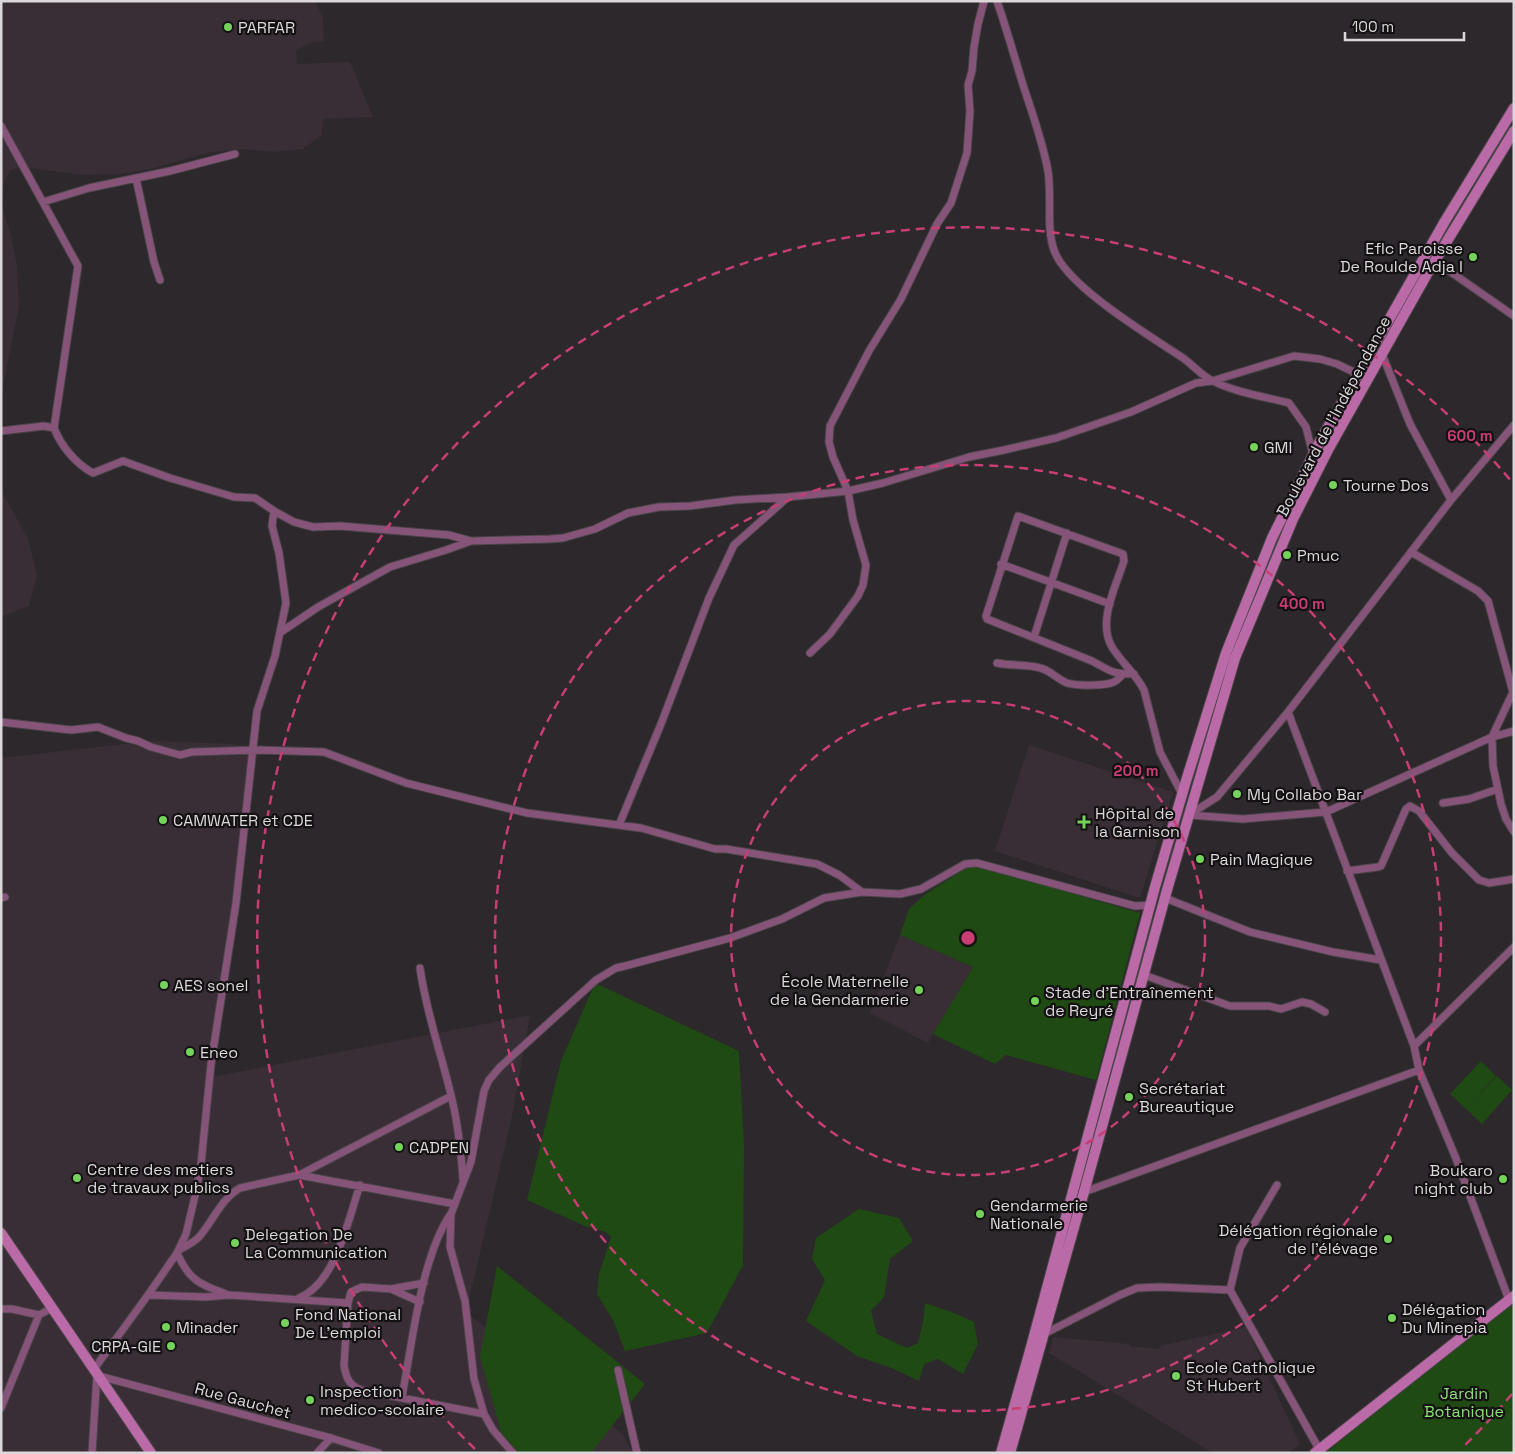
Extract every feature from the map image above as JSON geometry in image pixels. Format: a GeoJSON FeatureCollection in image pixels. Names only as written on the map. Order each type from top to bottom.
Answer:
{"type":"FeatureCollection","features":[{"type":"Feature","properties":{"kind":"main road","name":"Boulevard de l'Indépendance"},"geometry":{"type":"LineString","coordinates":[[1001,1453],[1151,904],[1182,794],[1226,653],[1272,538],[1313,455],[1445,221],[1514,108]]}},
{"type":"Feature","properties":{"kind":"main road","name":"Boulevard de l'Indépendance"},"geometry":{"type":"LineString","coordinates":[[1010,1453],[1189,813],[1235,658],[1293,518],[1329,448],[1435,261],[1514,131]]}},
{"type":"Feature","properties":{"kind":"main road"},"geometry":{"type":"LineString","coordinates":[[1,1234],[150,1453]]}},
{"type":"Feature","properties":{"kind":"main road"},"geometry":{"type":"LineString","coordinates":[[1317,1451],[1511,1298]]}},
{"type":"Feature","properties":{"kind":"street"},"geometry":{"type":"LineString","coordinates":[[810,653],[830,634],[848,610],[863,585],[866,566],[848,491],[833,457],[829,442],[830,426],[869,351],[901,299],[937,224],[952,203],[968,152],[970,111],[968,85],[984,1]]}},
{"type":"Feature","properties":{"kind":"street"},"geometry":{"type":"LineString","coordinates":[[997,1],[1015,54],[1046,164],[1050,186],[1051,238],[1053,250],[1059,262],[1081,285],[1104,304],[1188,362],[1212,381],[1289,403],[1298,413],[1306,427],[1313,455]]}},
{"type":"Feature","properties":{"kind":"street"},"geometry":{"type":"LineString","coordinates":[[1,126],[78,266],[54,428],[59,441],[83,468],[93,473],[123,461],[170,478],[234,497],[255,498],[274,511],[302,525],[440,534],[471,541],[563,538],[596,529],[628,513],[651,509],[848,491],[884,483],[969,457],[1056,438],[1131,412],[1196,383],[1212,381],[1294,356],[1320,359],[1337,364],[1358,374]]}},
{"type":"Feature","properties":{"kind":"street"},"geometry":{"type":"LineString","coordinates":[[43,202],[89,188],[235,154]]}},
{"type":"Feature","properties":{"kind":"street"},"geometry":{"type":"LineString","coordinates":[[136,178],[154,262],[160,280]]}},
{"type":"Feature","properties":{"kind":"street"},"geometry":{"type":"LineString","coordinates":[[1435,261],[1514,316]]}},
{"type":"Feature","properties":{"kind":"street"},"geometry":{"type":"LineString","coordinates":[[1382,354],[1410,424],[1451,500]]}},
{"type":"Feature","properties":{"kind":"street"},"geometry":{"type":"LineString","coordinates":[[1189,813],[1217,797],[1288,712],[1451,500],[1514,425]]}},
{"type":"Feature","properties":{"kind":"street"},"geometry":{"type":"LineString","coordinates":[[1,430],[44,426],[54,428]]}},
{"type":"Feature","properties":{"kind":"street"},"geometry":{"type":"LineString","coordinates":[[619,825],[661,724],[708,598],[734,545],[788,497]]}},
{"type":"Feature","properties":{"kind":"street"},"geometry":{"type":"LineString","coordinates":[[92,1453],[96,1373],[178,1251],[190,1221],[199,1179],[211,1064],[236,902],[258,705],[275,656],[286,603],[286,592],[272,526],[274,511]]}},
{"type":"Feature","properties":{"kind":"street"},"geometry":{"type":"LineString","coordinates":[[1134,674],[1123,674],[1106,670],[1092,661],[990,621],[986,616],[1018,516],[1123,554],[1124,561],[1110,604],[1106,624],[1108,639],[1119,657],[1134,674],[1144,690],[1162,758],[1182,794]]}},
{"type":"Feature","properties":{"kind":"street"},"geometry":{"type":"LineString","coordinates":[[1034,637],[1067,533]]}},
{"type":"Feature","properties":{"kind":"street"},"geometry":{"type":"LineString","coordinates":[[281,632],[390,566],[471,541]]}},
{"type":"Feature","properties":{"kind":"street"},"geometry":{"type":"LineString","coordinates":[[1411,552],[1478,591],[1488,601],[1513,692],[1492,737],[1493,766],[1498,789],[1506,819],[1514,832]]}},
{"type":"Feature","properties":{"kind":"street"},"geometry":{"type":"LineString","coordinates":[[1002,564],[1110,604]]}},
{"type":"Feature","properties":{"kind":"street"},"geometry":{"type":"LineString","coordinates":[[997,663],[1007,666],[1039,667],[1048,670],[1066,683],[1072,684],[1092,685],[1110,683],[1118,680],[1123,674]]}},
{"type":"Feature","properties":{"kind":"street"},"geometry":{"type":"LineString","coordinates":[[1288,712],[1414,1046],[1419,1070],[1511,1298]]}},
{"type":"Feature","properties":{"kind":"street"},"geometry":{"type":"LineString","coordinates":[[1,722],[71,730],[98,727],[151,747],[180,755],[196,752],[324,752],[341,760],[350,761],[415,786],[527,813],[641,828],[715,850],[726,849],[817,864],[839,874],[862,892]]}},
{"type":"Feature","properties":{"kind":"street"},"geometry":{"type":"LineString","coordinates":[[1189,813],[1243,820],[1326,812],[1492,737],[1514,731]]}},
{"type":"Feature","properties":{"kind":"street"},"geometry":{"type":"LineString","coordinates":[[1443,803],[1469,799],[1498,789]]}},
{"type":"Feature","properties":{"kind":"street"},"geometry":{"type":"LineString","coordinates":[[1347,870],[1378,868],[1381,866],[1406,809],[1410,806],[1419,811],[1452,853],[1479,880],[1489,884],[1514,879]]}},
{"type":"Feature","properties":{"kind":"street"},"geometry":{"type":"LineString","coordinates":[[402,1397],[424,1283],[440,1232],[451,1214],[471,1162],[484,1091],[489,1080],[500,1067],[596,980],[616,968],[730,938],[782,919],[824,898],[862,892],[900,894],[921,889],[965,864],[977,863],[1135,906],[1151,904]]}},
{"type":"Feature","properties":{"kind":"street"},"geometry":{"type":"LineString","coordinates":[[1165,898],[1250,932],[1333,952],[1381,960]]}},
{"type":"Feature","properties":{"kind":"street"},"geometry":{"type":"LineString","coordinates":[[1414,1046],[1514,947]]}},
{"type":"Feature","properties":{"kind":"street"},"geometry":{"type":"LineString","coordinates":[[420,968],[424,996],[451,1096],[461,1149],[463,1184]]}},
{"type":"Feature","properties":{"kind":"street"},"geometry":{"type":"LineString","coordinates":[[1144,975],[1230,1006],[1269,1006],[1281,1009],[1302,1002],[1311,1004],[1325,1012]]}},
{"type":"Feature","properties":{"kind":"street"},"geometry":{"type":"LineString","coordinates":[[1084,1192],[1419,1070]]}},
{"type":"Feature","properties":{"kind":"street"},"geometry":{"type":"LineString","coordinates":[[178,1251],[198,1238],[232,1193],[240,1188],[299,1175],[451,1096]]}},
{"type":"Feature","properties":{"kind":"street"},"geometry":{"type":"LineString","coordinates":[[299,1175],[455,1204]]}},
{"type":"Feature","properties":{"kind":"street"},"geometry":{"type":"LineString","coordinates":[[298,1299],[317,1287],[333,1261],[360,1185]]}},
{"type":"Feature","properties":{"kind":"street"},"geometry":{"type":"LineString","coordinates":[[1277,1185],[1240,1248],[1230,1290],[1317,1451]]}},
{"type":"Feature","properties":{"kind":"street"},"geometry":{"type":"LineString","coordinates":[[451,1214],[450,1247],[465,1301],[474,1379],[484,1414],[505,1445],[513,1453]]}},
{"type":"Feature","properties":{"kind":"street"},"geometry":{"type":"LineString","coordinates":[[178,1251],[185,1268],[197,1282],[229,1295]]}},
{"type":"Feature","properties":{"kind":"street"},"geometry":{"type":"LineString","coordinates":[[424,1283],[391,1288],[362,1287],[351,1292],[348,1303],[344,1365],[346,1375],[350,1383],[361,1390],[484,1414]]}},
{"type":"Feature","properties":{"kind":"street"},"geometry":{"type":"LineString","coordinates":[[391,1288],[420,1302]]}},
{"type":"Feature","properties":{"kind":"street"},"geometry":{"type":"LineString","coordinates":[[1044,1334],[1120,1294],[1137,1288],[1230,1290]]}},
{"type":"Feature","properties":{"kind":"street"},"geometry":{"type":"LineString","coordinates":[[148,1295],[206,1297],[229,1295],[348,1303]]}},
{"type":"Feature","properties":{"kind":"street"},"geometry":{"type":"LineString","coordinates":[[1,1308],[39,1316]]}},
{"type":"Feature","properties":{"kind":"street"},"geometry":{"type":"LineString","coordinates":[[1,1408],[39,1316],[52,1308]]}},
{"type":"Feature","properties":{"kind":"street"},"geometry":{"type":"LineString","coordinates":[[618,1370],[637,1453]]}},
{"type":"Feature","properties":{"kind":"street","name":"Rue Gauchet"},"geometry":{"type":"LineString","coordinates":[[96,1373],[379,1453]]}},
{"type":"Feature","properties":{"kind":"street"},"geometry":{"type":"LineString","coordinates":[[317,1453],[331,1438]]}},
{"type":"Feature","properties":{"kind":"street"},"geometry":{"type":"LineString","coordinates":[[502,1453],[505,1445]]}},
{"type":"Feature","properties":{"kind":"shaded area"},"geometry":{"type":"Polygon","coordinates":[[[1,1],[315,1],[323,17],[324,41],[309,43],[296,51],[297,64],[350,62],[373,117],[323,119],[322,135],[303,149],[274,152],[241,149],[211,152],[150,169],[122,174],[83,175],[22,167],[10,170],[4,182],[1,205],[1,1]]]}},
{"type":"Feature","properties":{"kind":"shaded area"},"geometry":{"type":"Polygon","coordinates":[[[1,205],[11,235],[17,266],[19,306],[1,397],[1,205]]]}},
{"type":"Feature","properties":{"kind":"shaded area"},"geometry":{"type":"Polygon","coordinates":[[[1,490],[28,539],[37,575],[29,606],[1,617],[1,490]]]}},
{"type":"Feature","properties":{"kind":"shaded area"},"geometry":{"type":"Polygon","coordinates":[[[151,741],[233,744],[255,747],[207,1078],[530,1015],[513,1112],[466,1313],[570,1390],[623,1435],[633,1453],[1,1453],[1,758],[151,741]]]}},
{"type":"Feature","properties":{"kind":"shaded area","name":"Hôpital de la Garnison"},"geometry":{"type":"Polygon","coordinates":[[[1029,745],[1173,792],[1140,898],[995,851],[1029,745]]]}},
{"type":"Feature","properties":{"kind":"shaded area","name":"École Maternelle de la Gendarmerie"},"geometry":{"type":"Polygon","coordinates":[[[900,935],[973,967],[928,1043],[870,1013],[900,935]]]}},
{"type":"Feature","properties":{"kind":"shaded area"},"geometry":{"type":"Polygon","coordinates":[[[1246,1327],[1300,1444],[1288,1453],[1213,1453],[1049,1353],[1053,1337],[1129,1344],[1130,1346],[1157,1349],[1164,1345],[1246,1327]]]}},
{"type":"Feature","properties":{"kind":"green space","name":"Stade d'Entraînement de Reyré"},"geometry":{"type":"Polygon","coordinates":[[[969,866],[987,869],[1140,913],[1096,1080],[1006,1055],[995,1064],[933,1034],[973,967],[900,935],[909,909],[923,896],[969,866]]]}},
{"type":"Feature","properties":{"kind":"green space"},"geometry":{"type":"Polygon","coordinates":[[[595,983],[739,1051],[744,1145],[743,1265],[707,1333],[625,1351],[613,1320],[597,1294],[599,1274],[611,1237],[606,1232],[585,1226],[527,1200],[561,1061],[595,983]]]}},
{"type":"Feature","properties":{"kind":"green space"},"geometry":{"type":"Polygon","coordinates":[[[1481,1061],[1496,1076],[1466,1109],[1450,1094],[1481,1061]]]}},
{"type":"Feature","properties":{"kind":"green space"},"geometry":{"type":"Polygon","coordinates":[[[1497,1076],[1512,1090],[1482,1124],[1466,1109],[1497,1076]]]}},
{"type":"Feature","properties":{"kind":"green space"},"geometry":{"type":"Polygon","coordinates":[[[859,1209],[899,1218],[913,1241],[890,1259],[884,1297],[871,1311],[877,1334],[907,1348],[918,1343],[925,1303],[957,1314],[974,1322],[978,1344],[963,1374],[938,1359],[924,1364],[919,1381],[894,1369],[857,1356],[806,1321],[825,1280],[812,1259],[816,1238],[859,1209]]]}},
{"type":"Feature","properties":{"kind":"green space"},"geometry":{"type":"Polygon","coordinates":[[[497,1266],[645,1384],[591,1453],[515,1453],[505,1445],[480,1357],[497,1266]]]}},
{"type":"Feature","properties":{"kind":"green space","name":"Jardin Botanique"},"geometry":{"type":"Polygon","coordinates":[[[1509,1300],[1514,1312],[1514,1453],[1326,1453],[1509,1300]]]}},
{"type":"Feature","properties":{"kind":"place","name":"PARFAR"},"geometry":{"type":"Point","coordinates":[228,27]}},
{"type":"Feature","properties":{"kind":"place","name":"Eflc Paroisse De Roulde Adja I"},"geometry":{"type":"Point","coordinates":[1473,257]}},
{"type":"Feature","properties":{"kind":"place","name":"GMI"},"geometry":{"type":"Point","coordinates":[1254,447]}},
{"type":"Feature","properties":{"kind":"place","name":"Tourne Dos"},"geometry":{"type":"Point","coordinates":[1333,485]}},
{"type":"Feature","properties":{"kind":"place","name":"Pmuc"},"geometry":{"type":"Point","coordinates":[1287,555]}},
{"type":"Feature","properties":{"kind":"place","name":"My Collabo Bar"},"geometry":{"type":"Point","coordinates":[1237,794]}},
{"type":"Feature","properties":{"kind":"place","name":"CAMWATER et CDE"},"geometry":{"type":"Point","coordinates":[163,820]}},
{"type":"Feature","properties":{"kind":"place","name":"Hôpital de la Garnison"},"geometry":{"type":"Point","coordinates":[1084,822]}},
{"type":"Feature","properties":{"kind":"place","name":"Pain Magique"},"geometry":{"type":"Point","coordinates":[1200,859]}},
{"type":"Feature","properties":{"kind":"place","name":"AES sonel"},"geometry":{"type":"Point","coordinates":[164,985]}},
{"type":"Feature","properties":{"kind":"place","name":"École Maternelle de la Gendarmerie"},"geometry":{"type":"Point","coordinates":[919,990]}},
{"type":"Feature","properties":{"kind":"place","name":"Stade d'Entraînement de Reyré"},"geometry":{"type":"Point","coordinates":[1035,1001]}},
{"type":"Feature","properties":{"kind":"place","name":"Eneo"},"geometry":{"type":"Point","coordinates":[190,1052]}},
{"type":"Feature","properties":{"kind":"place","name":"Secrétariat Bureautique"},"geometry":{"type":"Point","coordinates":[1129,1097]}},
{"type":"Feature","properties":{"kind":"place","name":"CADPEN"},"geometry":{"type":"Point","coordinates":[399,1147]}},
{"type":"Feature","properties":{"kind":"place","name":"Centre des metiers de travaux publics"},"geometry":{"type":"Point","coordinates":[77,1178]}},
{"type":"Feature","properties":{"kind":"place","name":"Boukaro night club"},"geometry":{"type":"Point","coordinates":[1503,1179]}},
{"type":"Feature","properties":{"kind":"place","name":"Gendarmerie Nationale"},"geometry":{"type":"Point","coordinates":[980,1214]}},
{"type":"Feature","properties":{"kind":"place","name":"Délégation régionale de l'élévage"},"geometry":{"type":"Point","coordinates":[1388,1239]}},
{"type":"Feature","properties":{"kind":"place","name":"Delegation De La Communication"},"geometry":{"type":"Point","coordinates":[235,1243]}},
{"type":"Feature","properties":{"kind":"place","name":"Délégation Du Minepia"},"geometry":{"type":"Point","coordinates":[1392,1318]}},
{"type":"Feature","properties":{"kind":"place","name":"Fond National De L'emploi"},"geometry":{"type":"Point","coordinates":[285,1323]}},
{"type":"Feature","properties":{"kind":"place","name":"Minader"},"geometry":{"type":"Point","coordinates":[166,1327]}},
{"type":"Feature","properties":{"kind":"place","name":"CRPA-GIE"},"geometry":{"type":"Point","coordinates":[171,1346]}},
{"type":"Feature","properties":{"kind":"place","name":"Ecole Catholique St Hubert"},"geometry":{"type":"Point","coordinates":[1176,1376]}},
{"type":"Feature","properties":{"kind":"place","name":"Inspection medico-scolaire"},"geometry":{"type":"Point","coordinates":[310,1400]}}]}
